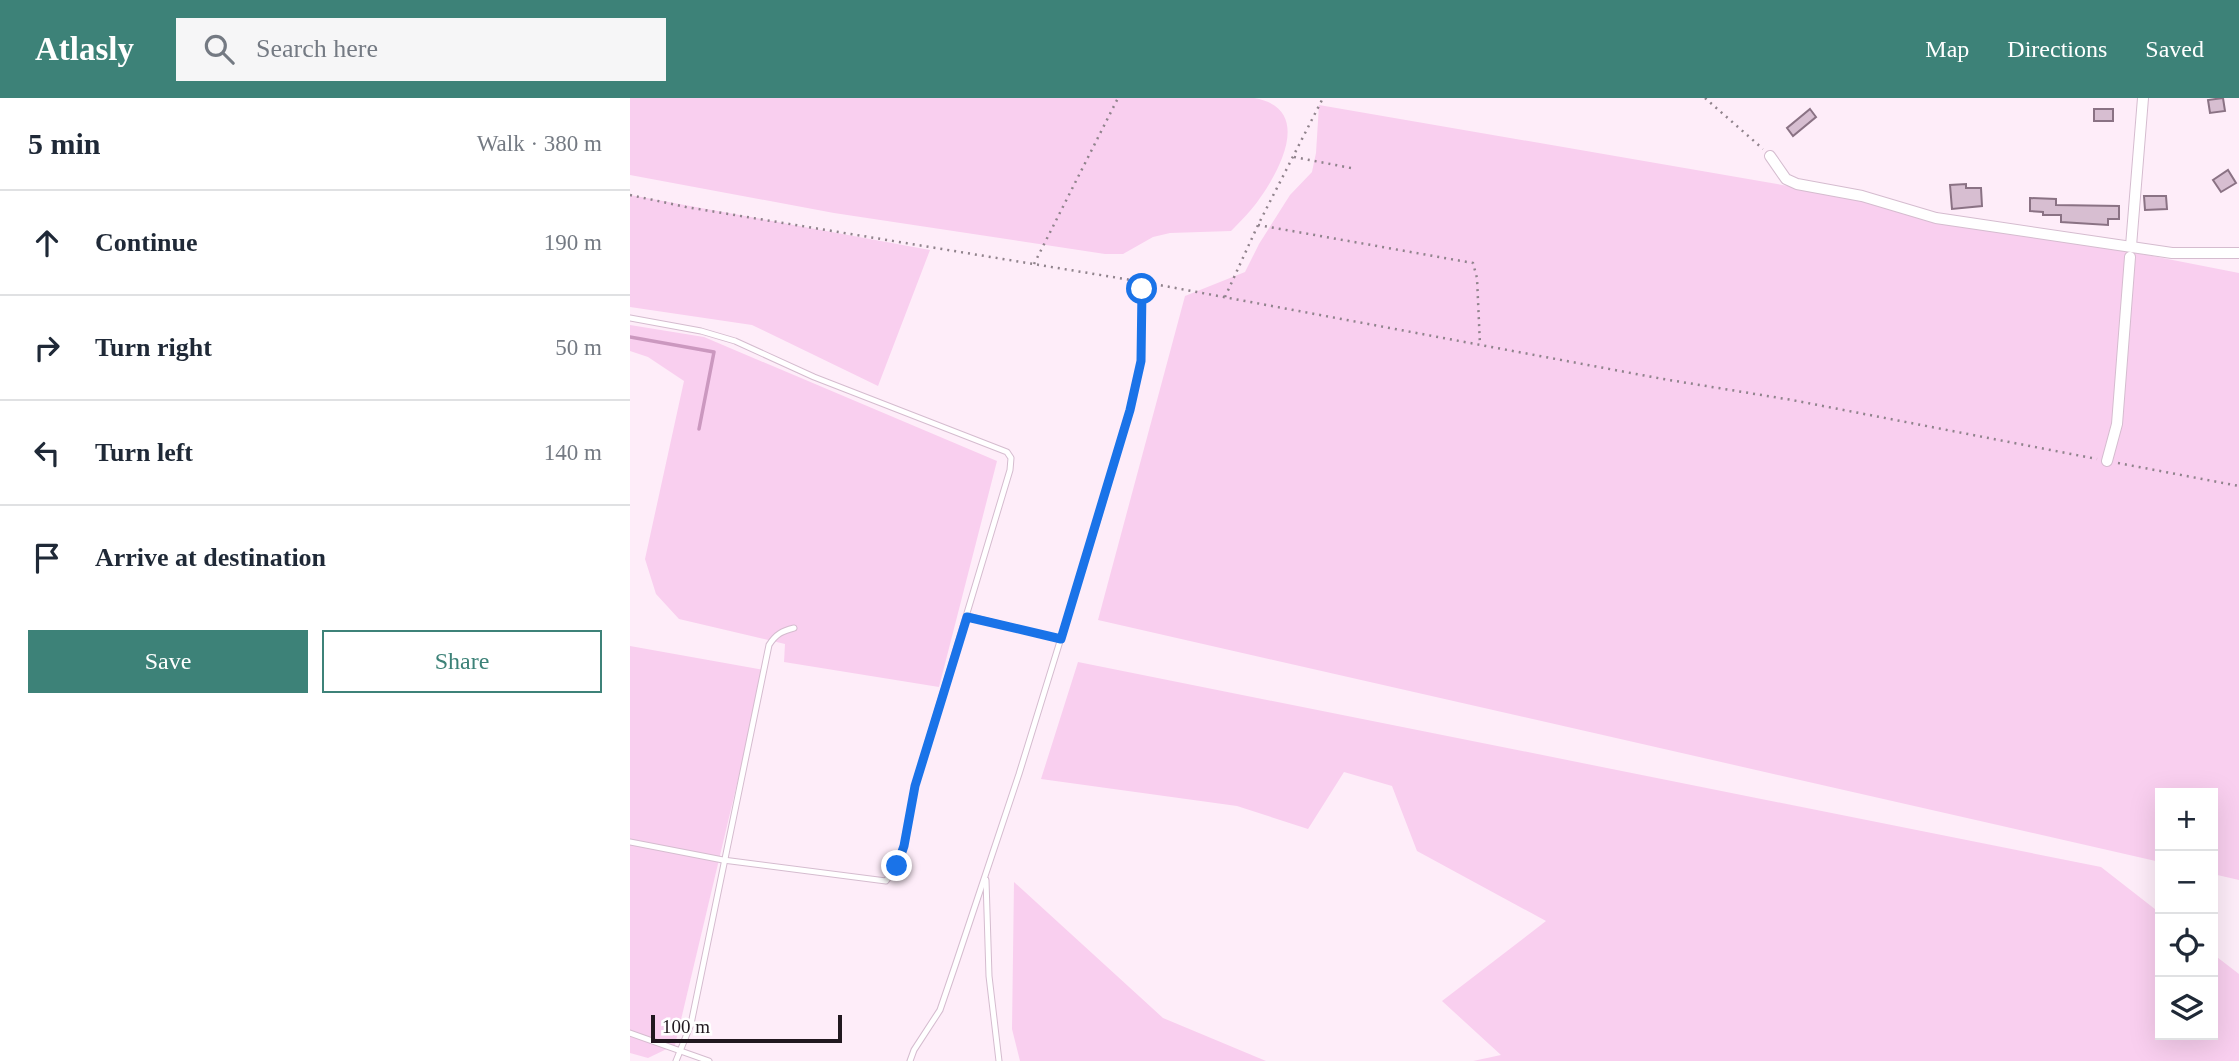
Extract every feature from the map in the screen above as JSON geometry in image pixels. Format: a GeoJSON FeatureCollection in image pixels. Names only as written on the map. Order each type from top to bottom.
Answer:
{"type":"FeatureCollection","features":[{"type":"Feature","properties":{"kind":"street"},"geometry":{"type":"LineString","coordinates":[[2107,461],[2117,424],[2143,98]]}},
{"type":"Feature","properties":{"kind":"street"},"geometry":{"type":"LineString","coordinates":[[1770,156],[1786,179],[1797,184],[1862,196],[1936,218],[2130,251],[2239,253]]}},
{"type":"Feature","properties":{"kind":"lane"},"geometry":{"type":"LineString","coordinates":[[910,1061],[914,1050],[940,1010],[1061,639],[1130,410],[1141,361],[1142,289],[1145,283]]}},
{"type":"Feature","properties":{"kind":"lane"},"geometry":{"type":"LineString","coordinates":[[630,318],[701,331],[735,341],[814,377],[1007,452],[1010,458],[1010,470],[915,786],[904,846],[897,866],[886,881],[723,860],[630,842]]}},
{"type":"Feature","properties":{"kind":"lane"},"geometry":{"type":"LineString","coordinates":[[967,617],[1061,639]]}},
{"type":"Feature","properties":{"kind":"lane"},"geometry":{"type":"LineString","coordinates":[[676,1061],[691,1024],[769,645],[774,636],[794,628]]}},
{"type":"Feature","properties":{"kind":"lane"},"geometry":{"type":"LineString","coordinates":[[985,877],[989,976],[999,1061]]}},
{"type":"Feature","properties":{"kind":"lane"},"geometry":{"type":"LineString","coordinates":[[630,1034],[709,1061]]}},
{"type":"Feature","properties":{"kind":"path"},"geometry":{"type":"LineString","coordinates":[[1034,264],[1118,98]]}},
{"type":"Feature","properties":{"kind":"path"},"geometry":{"type":"LineString","coordinates":[[1226,297],[1258,225],[1324,98]]}},
{"type":"Feature","properties":{"kind":"path"},"geometry":{"type":"LineString","coordinates":[[1705,98],[1770,156]]}},
{"type":"Feature","properties":{"kind":"path"},"geometry":{"type":"LineString","coordinates":[[1294,157],[1351,168]]}},
{"type":"Feature","properties":{"kind":"path"},"geometry":{"type":"LineString","coordinates":[[630,195],[686,207],[1226,297],[1370,326],[1792,400],[2239,486]]}},
{"type":"Feature","properties":{"kind":"path"},"geometry":{"type":"LineString","coordinates":[[1258,225],[1473,263],[1477,278],[1480,345]]}},
{"type":"Feature","properties":{"kind":"shaded area"},"geometry":{"type":"Polygon","coordinates":[[[630,98],[1254,98],[1272,104],[1282,113],[1287,126],[1287,140],[1283,155],[1268,185],[1254,207],[1231,231],[1170,233],[1153,237],[1123,254],[1105,254],[834,213],[630,175],[630,98]]]}},
{"type":"Feature","properties":{"kind":"shaded area"},"geometry":{"type":"Polygon","coordinates":[[[1319,105],[1841,195],[2239,273],[2239,880],[2218,875],[2218,788],[2155,788],[2155,861],[1098,620],[1185,296],[1245,272],[1290,195],[1312,172],[1319,105]]]}},
{"type":"Feature","properties":{"kind":"shaded area"},"geometry":{"type":"Polygon","coordinates":[[[630,195],[930,250],[878,386],[752,325],[630,307],[630,195]]]}},
{"type":"Feature","properties":{"kind":"shaded area"},"geometry":{"type":"Polygon","coordinates":[[[630,325],[704,337],[997,461],[939,687],[784,662],[785,644],[679,619],[656,594],[645,559],[684,381],[648,357],[630,351],[630,325]]]}},
{"type":"Feature","properties":{"kind":"shaded area"},"geometry":{"type":"Polygon","coordinates":[[[630,646],[764,670],[675,1045],[648,1058],[630,1053],[630,646]]]}},
{"type":"Feature","properties":{"kind":"shaded area"},"geometry":{"type":"Polygon","coordinates":[[[1078,662],[2101,867],[2155,909],[2155,1040],[2218,1040],[2218,958],[2239,974],[2239,1061],[1473,1061],[1501,1055],[1442,1001],[1546,921],[1417,851],[1392,786],[1344,772],[1308,829],[1237,806],[1041,779],[1078,662]]]}},
{"type":"Feature","properties":{"kind":"shaded area"},"geometry":{"type":"Polygon","coordinates":[[[1014,882],[1163,1018],[1266,1061],[1020,1061],[1012,1029],[1014,882]]]}},
{"type":"Feature","properties":{"kind":"building"},"geometry":{"type":"Polygon","coordinates":[[[2223,98],[2225,111],[2210,113],[2208,100],[2223,98]]]}},
{"type":"Feature","properties":{"kind":"building"},"geometry":{"type":"Polygon","coordinates":[[[1810,109],[1816,117],[1793,136],[1787,128],[1810,109]]]}},
{"type":"Feature","properties":{"kind":"building"},"geometry":{"type":"Polygon","coordinates":[[[2094,109],[2113,109],[2113,121],[2094,121],[2094,109]]]}},
{"type":"Feature","properties":{"kind":"building"},"geometry":{"type":"Polygon","coordinates":[[[2228,170],[2236,183],[2221,192],[2213,180],[2228,170]]]}},
{"type":"Feature","properties":{"kind":"building"},"geometry":{"type":"Polygon","coordinates":[[[1966,184],[1966,188],[1981,188],[1982,206],[1952,209],[1950,185],[1966,184]]]}},
{"type":"Feature","properties":{"kind":"building"},"geometry":{"type":"Polygon","coordinates":[[[2144,196],[2166,196],[2167,209],[2145,210],[2144,196]]]}},
{"type":"Feature","properties":{"kind":"building"},"geometry":{"type":"Polygon","coordinates":[[[2030,198],[2056,199],[2056,205],[2119,206],[2119,219],[2108,219],[2108,225],[2061,222],[2061,215],[2043,215],[2043,212],[2030,211],[2030,198]]]}},
{"type":"Feature","properties":{"kind":"waterway"},"geometry":{"type":"LineString","coordinates":[[630,337],[714,352],[699,429]]}},
{"type":"Feature","properties":{"kind":"route"},"geometry":{"type":"LineString","coordinates":[[897,866],[904,846],[915,786],[967,617],[1061,639],[1130,410],[1141,361],[1142,289]]}}]}
